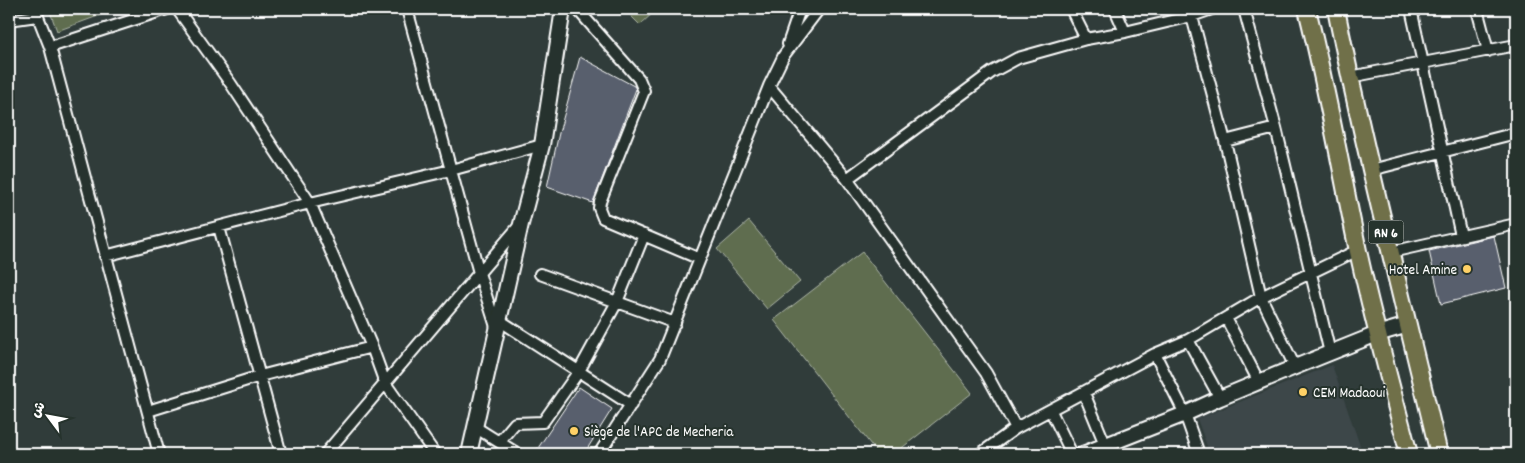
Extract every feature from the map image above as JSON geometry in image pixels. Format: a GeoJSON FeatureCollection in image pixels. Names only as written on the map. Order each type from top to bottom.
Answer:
{"type":"FeatureCollection","features":[{"type":"Feature","properties":{"kind":"main road"},"geometry":{"type":"LineString","coordinates":[[469,454],[521,224],[542,145],[563,9]]}},
{"type":"Feature","properties":{"kind":"main road","name":"RN 6"},"geometry":{"type":"LineString","coordinates":[[1307,9],[1320,60],[1377,334],[1408,454]]}},
{"type":"Feature","properties":{"kind":"main road","name":"RN 6"},"geometry":{"type":"LineString","coordinates":[[1336,9],[1371,170],[1439,454]]}},
{"type":"Feature","properties":{"kind":"main road"},"geometry":{"type":"LineString","coordinates":[[1083,454],[1107,450],[1220,398],[1294,367],[1377,334],[1408,325]]}},
{"type":"Feature","properties":{"kind":"street"},"geometry":{"type":"LineString","coordinates":[[50,47],[167,9]]}},
{"type":"Feature","properties":{"kind":"street"},"geometry":{"type":"LineString","coordinates":[[178,9],[232,84],[310,203],[372,347],[384,383],[435,454]]}},
{"type":"Feature","properties":{"kind":"street"},"geometry":{"type":"LineString","coordinates":[[407,9],[479,273],[498,325],[579,371],[631,405]]}},
{"type":"Feature","properties":{"kind":"street"},"geometry":{"type":"LineString","coordinates":[[577,9],[639,79],[644,91],[599,208],[602,218],[700,259]]}},
{"type":"Feature","properties":{"kind":"street"},"geometry":{"type":"LineString","coordinates":[[600,454],[660,359],[769,86],[784,55],[800,9]]}},
{"type":"Feature","properties":{"kind":"street"},"geometry":{"type":"LineString","coordinates":[[784,55],[819,9]]}},
{"type":"Feature","properties":{"kind":"street"},"geometry":{"type":"LineString","coordinates":[[1071,9],[1086,39]]}},
{"type":"Feature","properties":{"kind":"street"},"geometry":{"type":"LineString","coordinates":[[1115,9],[1125,32]]}},
{"type":"Feature","properties":{"kind":"street"},"geometry":{"type":"LineString","coordinates":[[846,179],[992,72],[1018,58],[1086,39],[1125,32],[1191,13],[1212,9]]}},
{"type":"Feature","properties":{"kind":"street"},"geometry":{"type":"LineString","coordinates":[[1244,9],[1276,128],[1330,353]]}},
{"type":"Feature","properties":{"kind":"street"},"geometry":{"type":"LineString","coordinates":[[1411,9],[1461,236]]}},
{"type":"Feature","properties":{"kind":"street"},"geometry":{"type":"LineString","coordinates":[[1477,9],[1488,51]]}},
{"type":"Feature","properties":{"kind":"street"},"geometry":{"type":"LineString","coordinates":[[9,20],[36,12],[50,47],[159,454]]}},
{"type":"Feature","properties":{"kind":"street"},"geometry":{"type":"LineString","coordinates":[[1191,13],[1225,141],[1261,297],[1294,367]]}},
{"type":"Feature","properties":{"kind":"street"},"geometry":{"type":"LineString","coordinates":[[1350,77],[1516,45]]}},
{"type":"Feature","properties":{"kind":"street"},"geometry":{"type":"LineString","coordinates":[[769,86],[846,179],[986,373],[1016,428]]}},
{"type":"Feature","properties":{"kind":"street"},"geometry":{"type":"LineString","coordinates":[[1225,141],[1276,128]]}},
{"type":"Feature","properties":{"kind":"street"},"geometry":{"type":"LineString","coordinates":[[1371,170],[1516,133]]}},
{"type":"Feature","properties":{"kind":"street"},"geometry":{"type":"LineString","coordinates":[[105,256],[310,203],[450,170],[542,145]]}},
{"type":"Feature","properties":{"kind":"street"},"geometry":{"type":"LineString","coordinates":[[325,454],[521,224]]}},
{"type":"Feature","properties":{"kind":"street"},"geometry":{"type":"LineString","coordinates":[[1391,252],[1516,224]]}},
{"type":"Feature","properties":{"kind":"street"},"geometry":{"type":"LineString","coordinates":[[219,227],[281,454]]}},
{"type":"Feature","properties":{"kind":"street"},"geometry":{"type":"LineString","coordinates":[[499,442],[515,422],[543,422],[579,371],[617,302],[644,235]]}},
{"type":"Feature","properties":{"kind":"street"},"geometry":{"type":"LineString","coordinates":[[985,452],[1016,428],[1155,354],[1188,340],[1261,297],[1358,250]]}},
{"type":"Feature","properties":{"kind":"street"},"geometry":{"type":"LineString","coordinates":[[540,274],[675,323]]}},
{"type":"Feature","properties":{"kind":"street"},"geometry":{"type":"LineString","coordinates":[[1226,318],[1260,382]]}},
{"type":"Feature","properties":{"kind":"street"},"geometry":{"type":"LineString","coordinates":[[1188,340],[1220,398]]}},
{"type":"Feature","properties":{"kind":"street"},"geometry":{"type":"LineString","coordinates":[[148,411],[260,376],[372,347]]}},
{"type":"Feature","properties":{"kind":"street"},"geometry":{"type":"LineString","coordinates":[[1155,354],[1185,414],[1199,454]]}},
{"type":"Feature","properties":{"kind":"street"},"geometry":{"type":"LineString","coordinates":[[1084,393],[1107,450]]}},
{"type":"Feature","properties":{"kind":"street"},"geometry":{"type":"LineString","coordinates":[[1051,411],[1072,454]]}},
{"type":"Feature","properties":{"kind":"street"},"geometry":{"type":"LineString","coordinates":[[475,427],[518,454]]}},
{"type":"Feature","properties":{"kind":"shaded area","name":"CEM Madaoui"},"geometry":{"type":"Polygon","coordinates":[[[1332,365],[1363,454],[1210,454],[1197,419],[1332,365]]]}},
{"type":"Feature","properties":{"kind":"green space"},"geometry":{"type":"Polygon","coordinates":[[[49,9],[117,9],[57,31],[49,9]]]}},
{"type":"Feature","properties":{"kind":"green space"},"geometry":{"type":"Polygon","coordinates":[[[624,9],[657,9],[640,25],[624,9]]]}},
{"type":"Feature","properties":{"kind":"green space"},"geometry":{"type":"Polygon","coordinates":[[[749,221],[800,282],[767,309],[717,249],[749,221]]]}},
{"type":"Feature","properties":{"kind":"green space"},"geometry":{"type":"Polygon","coordinates":[[[862,252],[972,393],[894,454],[878,454],[774,320],[862,252]]]}},
{"type":"Feature","properties":{"kind":"building"},"geometry":{"type":"Polygon","coordinates":[[[580,57],[634,86],[636,89],[593,203],[547,187],[559,133],[580,57]]]}},
{"type":"Feature","properties":{"kind":"building","name":"Hotel Amine"},"geometry":{"type":"Polygon","coordinates":[[[1494,236],[1506,288],[1441,304],[1429,251],[1494,236]]]}},
{"type":"Feature","properties":{"kind":"building","name":"Siège de l'APC de Mecheria"},"geometry":{"type":"Polygon","coordinates":[[[579,387],[612,409],[584,454],[534,454],[579,387]]]}},
{"type":"Feature","properties":{"kind":"place","name":"Hotel Amine"},"geometry":{"type":"Point","coordinates":[1467,269]}},
{"type":"Feature","properties":{"kind":"place","name":"CEM Madaoui"},"geometry":{"type":"Point","coordinates":[1303,392]}},
{"type":"Feature","properties":{"kind":"place","name":"Siège de l'APC de Mecheria"},"geometry":{"type":"Point","coordinates":[574,431]}}]}
